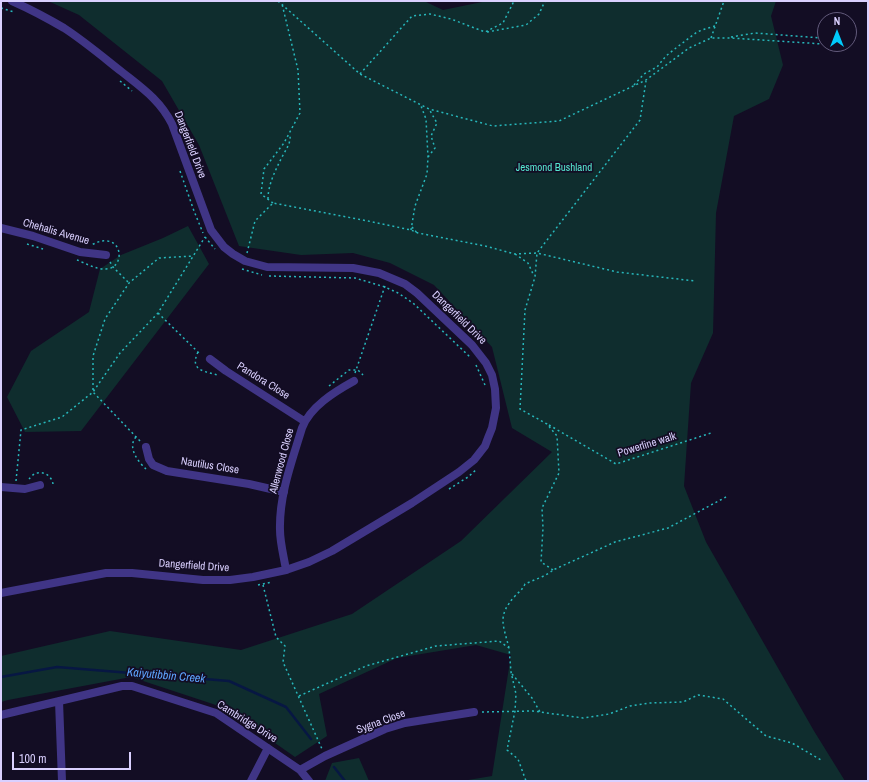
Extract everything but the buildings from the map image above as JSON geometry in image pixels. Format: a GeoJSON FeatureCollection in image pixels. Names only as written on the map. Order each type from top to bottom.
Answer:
{"type":"FeatureCollection","features":[{"type":"Feature","properties":{"kind":"street","name":"Dangerfield Drive"},"geometry":{"type":"LineString","coordinates":[[1,593],[106,573],[145,574],[203,580],[230,580],[286,570],[309,562],[332,551],[467,466],[479,453],[486,442],[492,428],[496,401],[492,375],[486,363],[472,345],[417,293],[404,284],[379,273],[353,268],[267,267],[245,261],[224,247],[211,230],[172,124],[166,112],[159,103],[150,94],[65,28],[12,1]]}},
{"type":"Feature","properties":{"kind":"street","name":"Chehalis Avenue"},"geometry":{"type":"LineString","coordinates":[[1,228],[33,236],[80,252],[106,255]]}},
{"type":"Feature","properties":{"kind":"street","name":"Pandora Close"},"geometry":{"type":"LineString","coordinates":[[210,359],[226,371],[304,421]]}},
{"type":"Feature","properties":{"kind":"street","name":"Allenwood Close"},"geometry":{"type":"LineString","coordinates":[[286,570],[280,531],[280,511],[304,421],[319,405],[336,391],[354,381]]}},
{"type":"Feature","properties":{"kind":"street","name":"Nautilus Close"},"geometry":{"type":"LineString","coordinates":[[146,447],[149,459],[154,465],[167,471],[249,484],[284,492]]}},
{"type":"Feature","properties":{"kind":"street"},"geometry":{"type":"LineString","coordinates":[[1,487],[25,489],[40,486]]}},
{"type":"Feature","properties":{"kind":"street","name":"Cambridge Drive"},"geometry":{"type":"LineString","coordinates":[[1,715],[122,686],[132,686],[216,713],[300,770],[308,781]]}},
{"type":"Feature","properties":{"kind":"street"},"geometry":{"type":"LineString","coordinates":[[59,701],[62,781]]}},
{"type":"Feature","properties":{"kind":"street","name":"Sygna Close"},"geometry":{"type":"LineString","coordinates":[[300,770],[325,756],[385,729],[405,723],[474,712]]}},
{"type":"Feature","properties":{"kind":"street"},"geometry":{"type":"LineString","coordinates":[[251,781],[268,748]]}},
{"type":"Feature","properties":{"kind":"path"},"geometry":{"type":"LineString","coordinates":[[278,1],[360,74],[421,106],[493,126],[559,121],[646,80],[689,48],[711,38],[817,44]]}},
{"type":"Feature","properties":{"kind":"path"},"geometry":{"type":"LineString","coordinates":[[283,1],[282,4],[298,70],[300,113],[284,143],[264,169],[262,194],[273,203],[410,230],[515,254],[537,253],[616,272],[695,281]]}},
{"type":"Feature","properties":{"kind":"path"},"geometry":{"type":"LineString","coordinates":[[485,32],[503,23],[514,1]]}},
{"type":"Feature","properties":{"kind":"path"},"geometry":{"type":"LineString","coordinates":[[360,74],[412,16],[430,14],[451,19],[485,32],[526,25],[539,14],[545,1]]}},
{"type":"Feature","properties":{"kind":"path"},"geometry":{"type":"LineString","coordinates":[[711,38],[724,1]]}},
{"type":"Feature","properties":{"kind":"path"},"geometry":{"type":"LineString","coordinates":[[632,86],[644,74],[657,67],[666,56],[686,40],[705,28],[715,26]]}},
{"type":"Feature","properties":{"kind":"path"},"geometry":{"type":"LineString","coordinates":[[724,38],[755,33],[817,38]]}},
{"type":"Feature","properties":{"kind":"path"},"geometry":{"type":"LineString","coordinates":[[534,277],[537,253],[640,120],[646,80]]}},
{"type":"Feature","properties":{"kind":"path"},"geometry":{"type":"LineString","coordinates":[[410,230],[412,227],[415,206],[427,174],[428,157],[426,119],[421,106]]}},
{"type":"Feature","properties":{"kind":"path"},"geometry":{"type":"LineString","coordinates":[[428,157],[435,148],[431,136],[436,123],[429,108]]}},
{"type":"Feature","properties":{"kind":"path"},"geometry":{"type":"LineString","coordinates":[[268,199],[268,188],[290,141],[290,133]]}},
{"type":"Feature","properties":{"kind":"path"},"geometry":{"type":"LineString","coordinates":[[245,261],[255,221],[273,203]]}},
{"type":"Feature","properties":{"kind":"path"},"geometry":{"type":"LineString","coordinates":[[412,227],[418,233]]}},
{"type":"Feature","properties":{"kind":"path"},"geometry":{"type":"LineString","coordinates":[[15,488],[21,430],[62,418],[93,392],[120,353],[158,313],[211,230]]}},
{"type":"Feature","properties":{"kind":"path"},"geometry":{"type":"LineString","coordinates":[[75,259],[105,269],[113,267],[118,262],[118,248],[114,244],[104,240],[88,245]]}},
{"type":"Feature","properties":{"kind":"path"},"geometry":{"type":"LineString","coordinates":[[24,243],[48,250]]}},
{"type":"Feature","properties":{"kind":"path"},"geometry":{"type":"LineString","coordinates":[[515,254],[528,263],[534,277]]}},
{"type":"Feature","properties":{"kind":"path"},"geometry":{"type":"LineString","coordinates":[[106,255],[113,267],[129,283]]}},
{"type":"Feature","properties":{"kind":"path"},"geometry":{"type":"LineString","coordinates":[[146,447],[93,392],[93,356],[105,319],[129,283],[159,258],[194,256]]}},
{"type":"Feature","properties":{"kind":"path"},"geometry":{"type":"LineString","coordinates":[[356,369],[385,287],[390,277]]}},
{"type":"Feature","properties":{"kind":"path","name":"Powerline walk"},"geometry":{"type":"LineString","coordinates":[[534,277],[525,310],[520,409],[616,464],[711,434]]}},
{"type":"Feature","properties":{"kind":"path"},"geometry":{"type":"LineString","coordinates":[[385,287],[398,293],[413,303],[471,358]]}},
{"type":"Feature","properties":{"kind":"path"},"geometry":{"type":"LineString","coordinates":[[158,313],[200,354]]}},
{"type":"Feature","properties":{"kind":"path"},"geometry":{"type":"LineString","coordinates":[[474,361],[481,373],[486,388]]}},
{"type":"Feature","properties":{"kind":"path"},"geometry":{"type":"LineString","coordinates":[[547,424],[557,436],[559,473],[542,508],[543,528],[541,562],[553,570]]}},
{"type":"Feature","properties":{"kind":"path"},"geometry":{"type":"LineString","coordinates":[[136,437],[133,441],[134,452],[141,464],[150,472]]}},
{"type":"Feature","properties":{"kind":"path"},"geometry":{"type":"LineString","coordinates":[[448,490],[468,477],[479,466]]}},
{"type":"Feature","properties":{"kind":"path"},"geometry":{"type":"LineString","coordinates":[[24,481],[40,472],[47,474],[51,478],[53,484]]}},
{"type":"Feature","properties":{"kind":"path"},"geometry":{"type":"LineString","coordinates":[[526,781],[518,759],[507,750],[515,711],[516,694],[510,672],[509,648],[502,622],[503,614],[516,595],[522,591],[525,584],[540,576],[549,574],[553,570],[615,542],[668,528],[726,497]]}},
{"type":"Feature","properties":{"kind":"path"},"geometry":{"type":"LineString","coordinates":[[261,575],[276,637],[285,646],[283,662],[325,756]]}},
{"type":"Feature","properties":{"kind":"path"},"geometry":{"type":"LineString","coordinates":[[257,585],[276,581]]}},
{"type":"Feature","properties":{"kind":"path"},"geometry":{"type":"LineString","coordinates":[[299,696],[366,666],[436,646],[499,640],[509,648]]}},
{"type":"Feature","properties":{"kind":"path"},"geometry":{"type":"LineString","coordinates":[[510,672],[532,698],[540,712]]}},
{"type":"Feature","properties":{"kind":"path"},"geometry":{"type":"LineString","coordinates":[[474,712],[540,712],[584,718],[609,714],[630,706],[649,703],[683,702],[698,695],[723,699],[766,736],[792,743],[821,760]]}},
{"type":"Feature","properties":{"kind":"green space","name":"Jesmond Bushland"},"geometry":{"type":"Polygon","coordinates":[[[48,1],[424,1],[443,10],[487,1],[776,1],[771,16],[783,65],[769,99],[734,116],[716,213],[713,333],[691,383],[684,486],[706,542],[814,731],[845,781],[462,781],[492,776],[511,655],[476,645],[397,658],[319,694],[327,736],[295,757],[225,708],[131,677],[1,702],[1,656],[110,631],[241,650],[352,614],[461,541],[552,452],[512,428],[492,347],[434,285],[390,263],[353,253],[301,255],[239,246],[199,145],[162,81],[79,15],[48,1]]]}},
{"type":"Feature","properties":{"kind":"green space"},"geometry":{"type":"Polygon","coordinates":[[[188,226],[209,264],[81,431],[25,432],[7,397],[31,351],[89,312],[100,269],[121,255],[188,226]]]}},
{"type":"Feature","properties":{"kind":"green space"},"geometry":{"type":"Polygon","coordinates":[[[359,758],[369,781],[325,781],[332,763],[359,758]]]}},
{"type":"Feature","properties":{"kind":"waterway","name":"Kaiyutibbin Creek"},"geometry":{"type":"LineString","coordinates":[[1,677],[57,667],[229,681],[286,707],[311,739]]}},
{"type":"Feature","properties":{"kind":"waterway","name":"Kaiyutibbin Creek"},"geometry":{"type":"LineString","coordinates":[[334,767],[345,781]]}}]}
